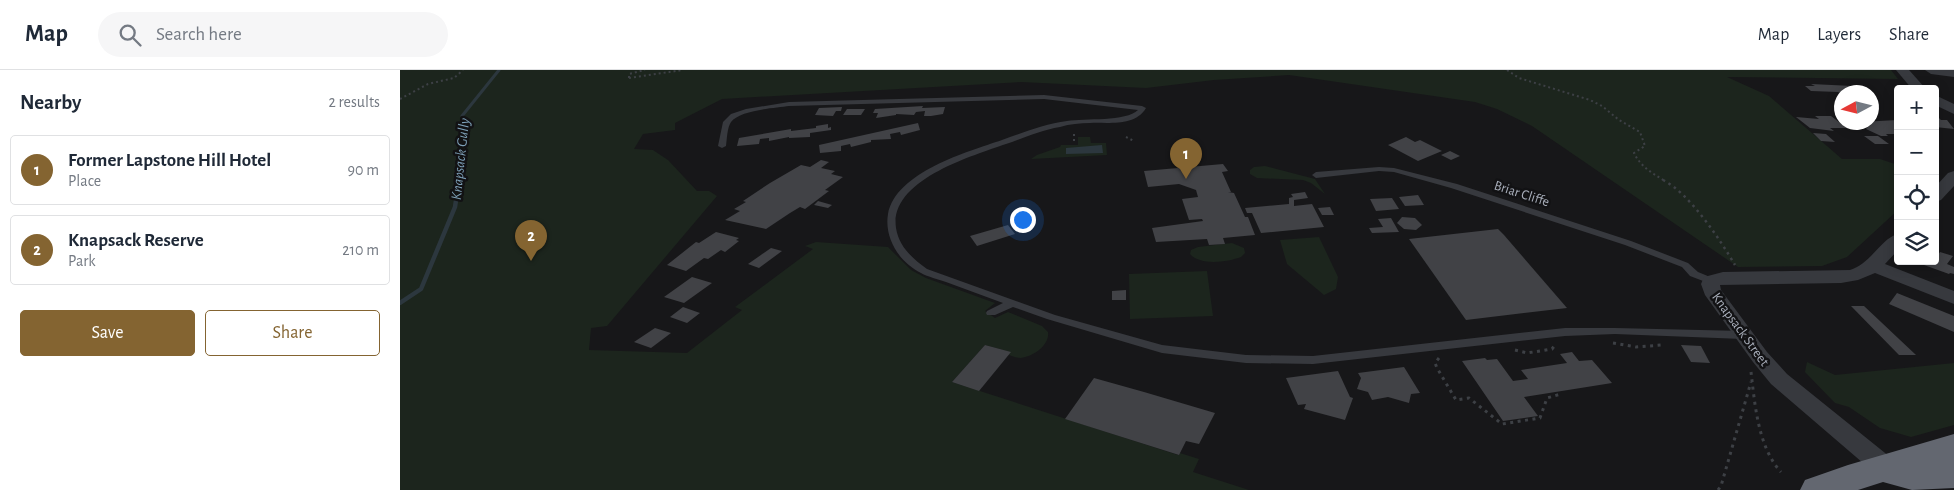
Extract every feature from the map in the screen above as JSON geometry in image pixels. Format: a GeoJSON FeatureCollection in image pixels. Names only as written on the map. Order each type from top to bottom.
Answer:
{"type":"FeatureCollection","features":[{"type":"Feature","properties":{"kind":"highway"},"geometry":{"type":"LineString","coordinates":[[1884,479],[1954,447]]}},
{"type":"Feature","properties":{"kind":"highway"},"geometry":{"type":"LineString","coordinates":[[1818,490],[1884,479],[1899,474],[1916,477],[1954,474]]}},
{"type":"Feature","properties":{"kind":"highway"},"geometry":{"type":"LineString","coordinates":[[1931,490],[1954,482]]}},
{"type":"Feature","properties":{"kind":"street"},"geometry":{"type":"LineString","coordinates":[[1902,70],[1916,85]]}},
{"type":"Feature","properties":{"kind":"street"},"geometry":{"type":"LineString","coordinates":[[1931,70],[1954,73]]}},
{"type":"Feature","properties":{"kind":"street"},"geometry":{"type":"LineString","coordinates":[[1939,101],[1954,110]]}},
{"type":"Feature","properties":{"kind":"street"},"geometry":{"type":"LineString","coordinates":[[1939,193],[1954,176]]}},
{"type":"Feature","properties":{"kind":"street","name":"Knapsack Street"},"geometry":{"type":"LineString","coordinates":[[1884,479],[1780,379],[1743,335],[1712,291],[1710,284],[1711,281],[1716,279],[1848,277],[1862,274],[1873,266],[1894,243]]}},
{"type":"Feature","properties":{"kind":"street"},"geometry":{"type":"LineString","coordinates":[[1873,266],[1954,298]]}},
{"type":"Feature","properties":{"kind":"lane"},"geometry":{"type":"LineString","coordinates":[[722,146],[728,122],[734,116],[746,111],[789,104],[1044,96],[1142,108],[1136,115],[1128,118],[1086,120],[1052,126],[964,157],[921,178],[898,201],[892,215],[892,230],[899,248],[911,262],[929,273],[1051,317],[1162,349],[1246,359],[1313,360],[1565,332],[1743,335]]}},
{"type":"Feature","properties":{"kind":"lane","name":"Briar Cliffe"},"geometry":{"type":"LineString","coordinates":[[1316,175],[1379,169],[1394,170],[1494,198],[1628,243],[1685,265],[1694,274],[1711,281]]}},
{"type":"Feature","properties":{"kind":"lane"},"geometry":{"type":"LineString","coordinates":[[991,313],[1012,303]]}},
{"type":"Feature","properties":{"kind":"path"},"geometry":{"type":"LineString","coordinates":[[400,99],[428,84],[454,78],[463,70]]}},
{"type":"Feature","properties":{"kind":"path"},"geometry":{"type":"LineString","coordinates":[[643,70],[629,74],[629,78],[683,70]]}},
{"type":"Feature","properties":{"kind":"path"},"geometry":{"type":"LineString","coordinates":[[1506,70],[1519,78],[1590,100],[1640,132],[1645,146],[1634,153],[1637,162],[1649,173],[1676,186],[1685,194],[1724,245],[1743,278]]}},
{"type":"Feature","properties":{"kind":"path"},"geometry":{"type":"LineString","coordinates":[[1074,134],[1074,141]]}},
{"type":"Feature","properties":{"kind":"path"},"geometry":{"type":"LineString","coordinates":[[1126,137],[1134,140]]}},
{"type":"Feature","properties":{"kind":"path"},"geometry":{"type":"LineString","coordinates":[[1174,158],[1178,168]]}},
{"type":"Feature","properties":{"kind":"path"},"geometry":{"type":"LineString","coordinates":[[1605,341],[1636,347],[1664,345]]}},
{"type":"Feature","properties":{"kind":"path"},"geometry":{"type":"LineString","coordinates":[[1509,349],[1527,353],[1552,349],[1557,343]]}},
{"type":"Feature","properties":{"kind":"path"},"geometry":{"type":"LineString","coordinates":[[1445,355],[1438,358],[1435,363],[1456,400],[1469,398],[1502,424],[1540,418],[1547,398],[1561,394]]}},
{"type":"Feature","properties":{"kind":"path"},"geometry":{"type":"LineString","coordinates":[[1750,370],[1754,400],[1767,449],[1773,464],[1782,472]]}},
{"type":"Feature","properties":{"kind":"path"},"geometry":{"type":"LineString","coordinates":[[1718,490],[1721,486],[1752,380]]}},
{"type":"Feature","properties":{"kind":"shaded area"},"geometry":{"type":"Polygon","coordinates":[[[400,70],[1891,70],[1898,79],[1727,77],[1769,96],[1842,159],[1880,159],[1894,164],[1894,214],[1847,257],[1822,266],[1738,267],[1532,126],[1497,109],[1475,102],[1289,75],[1214,80],[1146,88],[1021,82],[722,99],[675,123],[675,130],[643,134],[634,149],[653,150],[668,160],[697,191],[709,191],[717,196],[607,326],[591,328],[589,350],[687,353],[742,310],[735,307],[813,249],[805,246],[816,242],[888,247],[911,270],[926,278],[995,303],[985,311],[995,318],[1008,312],[1042,326],[1048,332],[1044,346],[1026,357],[1015,357],[1009,355],[1010,352],[985,345],[952,382],[1178,455],[1180,453],[1199,459],[1193,472],[1249,490],[400,490],[400,70]]]}},
{"type":"Feature","properties":{"kind":"shaded area"},"geometry":{"type":"Polygon","coordinates":[[[1078,137],[1090,137],[1091,143],[1106,143],[1107,155],[1031,159],[1061,145],[1078,145],[1078,137]]]}},
{"type":"Feature","properties":{"kind":"shaded area"},"geometry":{"type":"Polygon","coordinates":[[[1102,145],[1103,153],[1066,154],[1066,148],[1102,145]]]}},
{"type":"Feature","properties":{"kind":"shaded area"},"geometry":{"type":"Polygon","coordinates":[[[1265,166],[1315,179],[1325,194],[1311,183],[1303,180],[1257,178],[1250,174],[1250,170],[1254,167],[1265,166]]]}},
{"type":"Feature","properties":{"kind":"shaded area"},"geometry":{"type":"Polygon","coordinates":[[[1319,237],[1338,277],[1336,289],[1324,295],[1287,264],[1280,240],[1319,237]]]}},
{"type":"Feature","properties":{"kind":"shaded area"},"geometry":{"type":"Polygon","coordinates":[[[1232,243],[1244,248],[1245,253],[1241,257],[1207,262],[1190,254],[1191,250],[1198,247],[1232,243]]]}},
{"type":"Feature","properties":{"kind":"shaded area"},"geometry":{"type":"Polygon","coordinates":[[[1207,271],[1213,316],[1130,319],[1129,274],[1207,271]]]}},
{"type":"Feature","properties":{"kind":"shaded area"},"geometry":{"type":"Polygon","coordinates":[[[1807,362],[1835,375],[1954,363],[1954,425],[1911,437],[1880,428],[1849,407],[1835,403],[1805,372],[1807,362]]]}},
{"type":"Feature","properties":{"kind":"building"},"geometry":{"type":"Polygon","coordinates":[[[1811,84],[1834,85],[1834,92],[1811,91],[1805,86],[1815,86],[1811,84]]]}},
{"type":"Feature","properties":{"kind":"building"},"geometry":{"type":"Polygon","coordinates":[[[923,106],[922,108],[945,107],[943,114],[931,116],[924,116],[925,111],[916,112],[914,115],[896,114],[876,118],[878,113],[873,113],[875,109],[923,106]]]}},
{"type":"Feature","properties":{"kind":"building"},"geometry":{"type":"Polygon","coordinates":[[[842,107],[841,111],[836,111],[833,116],[815,115],[819,108],[842,107]]]}},
{"type":"Feature","properties":{"kind":"building"},"geometry":{"type":"Polygon","coordinates":[[[847,109],[865,109],[861,115],[843,115],[847,109]]]}},
{"type":"Feature","properties":{"kind":"building"},"geometry":{"type":"Polygon","coordinates":[[[1815,116],[1831,116],[1834,118],[1834,128],[1830,128],[1834,131],[1810,128],[1796,117],[1819,119],[1815,116]]]}},
{"type":"Feature","properties":{"kind":"building"},"geometry":{"type":"Polygon","coordinates":[[[1939,118],[1947,120],[1954,129],[1939,127],[1939,118]]]}},
{"type":"Feature","properties":{"kind":"building"},"geometry":{"type":"Polygon","coordinates":[[[1894,120],[1894,134],[1881,136],[1868,130],[1879,130],[1879,121],[1894,120]]]}},
{"type":"Feature","properties":{"kind":"building"},"geometry":{"type":"Polygon","coordinates":[[[918,123],[920,130],[901,135],[900,132],[890,134],[891,139],[871,140],[871,142],[851,147],[850,144],[841,146],[841,151],[820,153],[819,145],[918,123]]]}},
{"type":"Feature","properties":{"kind":"building"},"geometry":{"type":"Polygon","coordinates":[[[828,124],[828,128],[831,127],[831,130],[810,133],[810,137],[789,137],[769,141],[769,138],[760,139],[759,144],[737,146],[739,138],[791,129],[791,131],[816,128],[816,126],[828,124]]]}},
{"type":"Feature","properties":{"kind":"building"},"geometry":{"type":"Polygon","coordinates":[[[1813,133],[1826,134],[1835,142],[1821,141],[1813,133]]]}},
{"type":"Feature","properties":{"kind":"building"},"geometry":{"type":"Polygon","coordinates":[[[1864,136],[1878,136],[1889,144],[1875,144],[1864,136]]]}},
{"type":"Feature","properties":{"kind":"building"},"geometry":{"type":"Polygon","coordinates":[[[1406,137],[1415,142],[1420,140],[1442,151],[1418,161],[1388,145],[1406,137]]]}},
{"type":"Feature","properties":{"kind":"building"},"geometry":{"type":"Polygon","coordinates":[[[1450,151],[1460,156],[1451,160],[1441,155],[1450,151]]]}},
{"type":"Feature","properties":{"kind":"building"},"geometry":{"type":"Polygon","coordinates":[[[821,160],[829,162],[821,168],[835,171],[831,174],[843,177],[825,190],[829,191],[805,209],[800,207],[766,229],[725,220],[740,211],[734,209],[746,202],[743,201],[770,183],[801,165],[810,167],[821,160]]]}},
{"type":"Feature","properties":{"kind":"building"},"geometry":{"type":"Polygon","coordinates":[[[1223,164],[1228,171],[1222,172],[1231,192],[1228,192],[1234,193],[1245,217],[1248,217],[1255,235],[1223,238],[1225,244],[1209,245],[1207,239],[1156,242],[1152,228],[1203,221],[1202,219],[1189,220],[1182,199],[1198,197],[1196,190],[1179,184],[1148,187],[1144,171],[1223,164]]]}},
{"type":"Feature","properties":{"kind":"building"},"geometry":{"type":"Polygon","coordinates":[[[1305,192],[1308,198],[1294,200],[1294,206],[1312,204],[1324,227],[1261,233],[1252,213],[1247,213],[1245,208],[1289,204],[1289,198],[1293,197],[1291,194],[1305,192]]]}},
{"type":"Feature","properties":{"kind":"building"},"geometry":{"type":"Polygon","coordinates":[[[1418,195],[1424,205],[1405,206],[1399,197],[1418,195]]]}},
{"type":"Feature","properties":{"kind":"building"},"geometry":{"type":"Polygon","coordinates":[[[1392,198],[1399,209],[1376,211],[1370,199],[1392,198]]]}},
{"type":"Feature","properties":{"kind":"building"},"geometry":{"type":"Polygon","coordinates":[[[818,201],[832,205],[828,208],[814,205],[818,201]]]}},
{"type":"Feature","properties":{"kind":"building"},"geometry":{"type":"Polygon","coordinates":[[[1330,207],[1334,215],[1322,215],[1318,208],[1330,207]]]}},
{"type":"Feature","properties":{"kind":"building"},"geometry":{"type":"Polygon","coordinates":[[[1402,217],[1415,218],[1422,225],[1416,230],[1404,229],[1397,223],[1402,217]]]}},
{"type":"Feature","properties":{"kind":"building"},"geometry":{"type":"Polygon","coordinates":[[[1391,218],[1399,232],[1372,233],[1369,228],[1383,227],[1378,219],[1391,218]]]}},
{"type":"Feature","properties":{"kind":"building"},"geometry":{"type":"Polygon","coordinates":[[[1008,225],[1015,234],[977,246],[970,236],[1008,225]]]}},
{"type":"Feature","properties":{"kind":"building"},"geometry":{"type":"Polygon","coordinates":[[[1498,229],[1567,308],[1466,320],[1409,239],[1498,229]]]}},
{"type":"Feature","properties":{"kind":"building"},"geometry":{"type":"Polygon","coordinates":[[[716,232],[739,238],[736,240],[739,241],[725,252],[721,250],[708,259],[704,258],[686,271],[667,265],[696,242],[699,243],[716,232]]]}},
{"type":"Feature","properties":{"kind":"building"},"geometry":{"type":"Polygon","coordinates":[[[771,248],[782,251],[759,268],[748,264],[771,248]]]}},
{"type":"Feature","properties":{"kind":"building"},"geometry":{"type":"Polygon","coordinates":[[[1940,252],[1953,256],[1947,264],[1954,267],[1954,274],[1924,265],[1939,265],[1940,252]]]}},
{"type":"Feature","properties":{"kind":"building"},"geometry":{"type":"Polygon","coordinates":[[[692,277],[712,283],[684,303],[664,297],[692,277]]]}},
{"type":"Feature","properties":{"kind":"building"},"geometry":{"type":"Polygon","coordinates":[[[1126,290],[1126,300],[1112,300],[1112,291],[1126,290]]]}},
{"type":"Feature","properties":{"kind":"building"},"geometry":{"type":"Polygon","coordinates":[[[1897,293],[1954,316],[1954,332],[1889,304],[1897,293]]]}},
{"type":"Feature","properties":{"kind":"building"},"geometry":{"type":"Polygon","coordinates":[[[1851,306],[1864,306],[1916,355],[1899,355],[1851,306]]]}},
{"type":"Feature","properties":{"kind":"building"},"geometry":{"type":"Polygon","coordinates":[[[683,307],[700,313],[687,323],[670,317],[683,307]]]}},
{"type":"Feature","properties":{"kind":"building"},"geometry":{"type":"Polygon","coordinates":[[[655,328],[671,333],[651,348],[634,342],[655,328]]]}},
{"type":"Feature","properties":{"kind":"building"},"geometry":{"type":"Polygon","coordinates":[[[985,345],[1011,352],[979,391],[952,382],[985,345]]]}},
{"type":"Feature","properties":{"kind":"building"},"geometry":{"type":"Polygon","coordinates":[[[1681,345],[1701,346],[1710,363],[1691,362],[1681,345]]]}},
{"type":"Feature","properties":{"kind":"building"},"geometry":{"type":"Polygon","coordinates":[[[1572,352],[1579,361],[1592,360],[1612,383],[1524,397],[1538,416],[1503,421],[1462,361],[1485,358],[1487,360],[1497,359],[1513,381],[1528,379],[1521,370],[1567,363],[1560,354],[1572,352]]]}},
{"type":"Feature","properties":{"kind":"building"},"geometry":{"type":"Polygon","coordinates":[[[1404,367],[1420,393],[1411,394],[1409,403],[1388,397],[1372,400],[1368,392],[1357,389],[1361,378],[1358,373],[1404,367]]]}},
{"type":"Feature","properties":{"kind":"building"},"geometry":{"type":"Polygon","coordinates":[[[1338,371],[1350,397],[1353,398],[1345,420],[1304,409],[1306,404],[1298,405],[1286,378],[1338,371]]]}},
{"type":"Feature","properties":{"kind":"building"},"geometry":{"type":"Polygon","coordinates":[[[1094,378],[1215,413],[1199,444],[1186,441],[1179,455],[1065,419],[1094,378]]]}},
{"type":"Feature","properties":{"kind":"waterway","name":"Knapsack Gully"},"geometry":{"type":"LineString","coordinates":[[459,181],[466,130],[462,116],[499,70]]}},
{"type":"Feature","properties":{"kind":"waterway","name":"Knapsack Gully"},"geometry":{"type":"LineString","coordinates":[[400,303],[421,289],[455,207],[459,180]]}},
{"type":"Feature","properties":{"kind":"place","name":"Former Lapstone Hill Hotel"},"geometry":{"type":"Point","coordinates":[1186,179]}},
{"type":"Feature","properties":{"kind":"place","name":"Knapsack Reserve"},"geometry":{"type":"Point","coordinates":[531,261]}}]}
